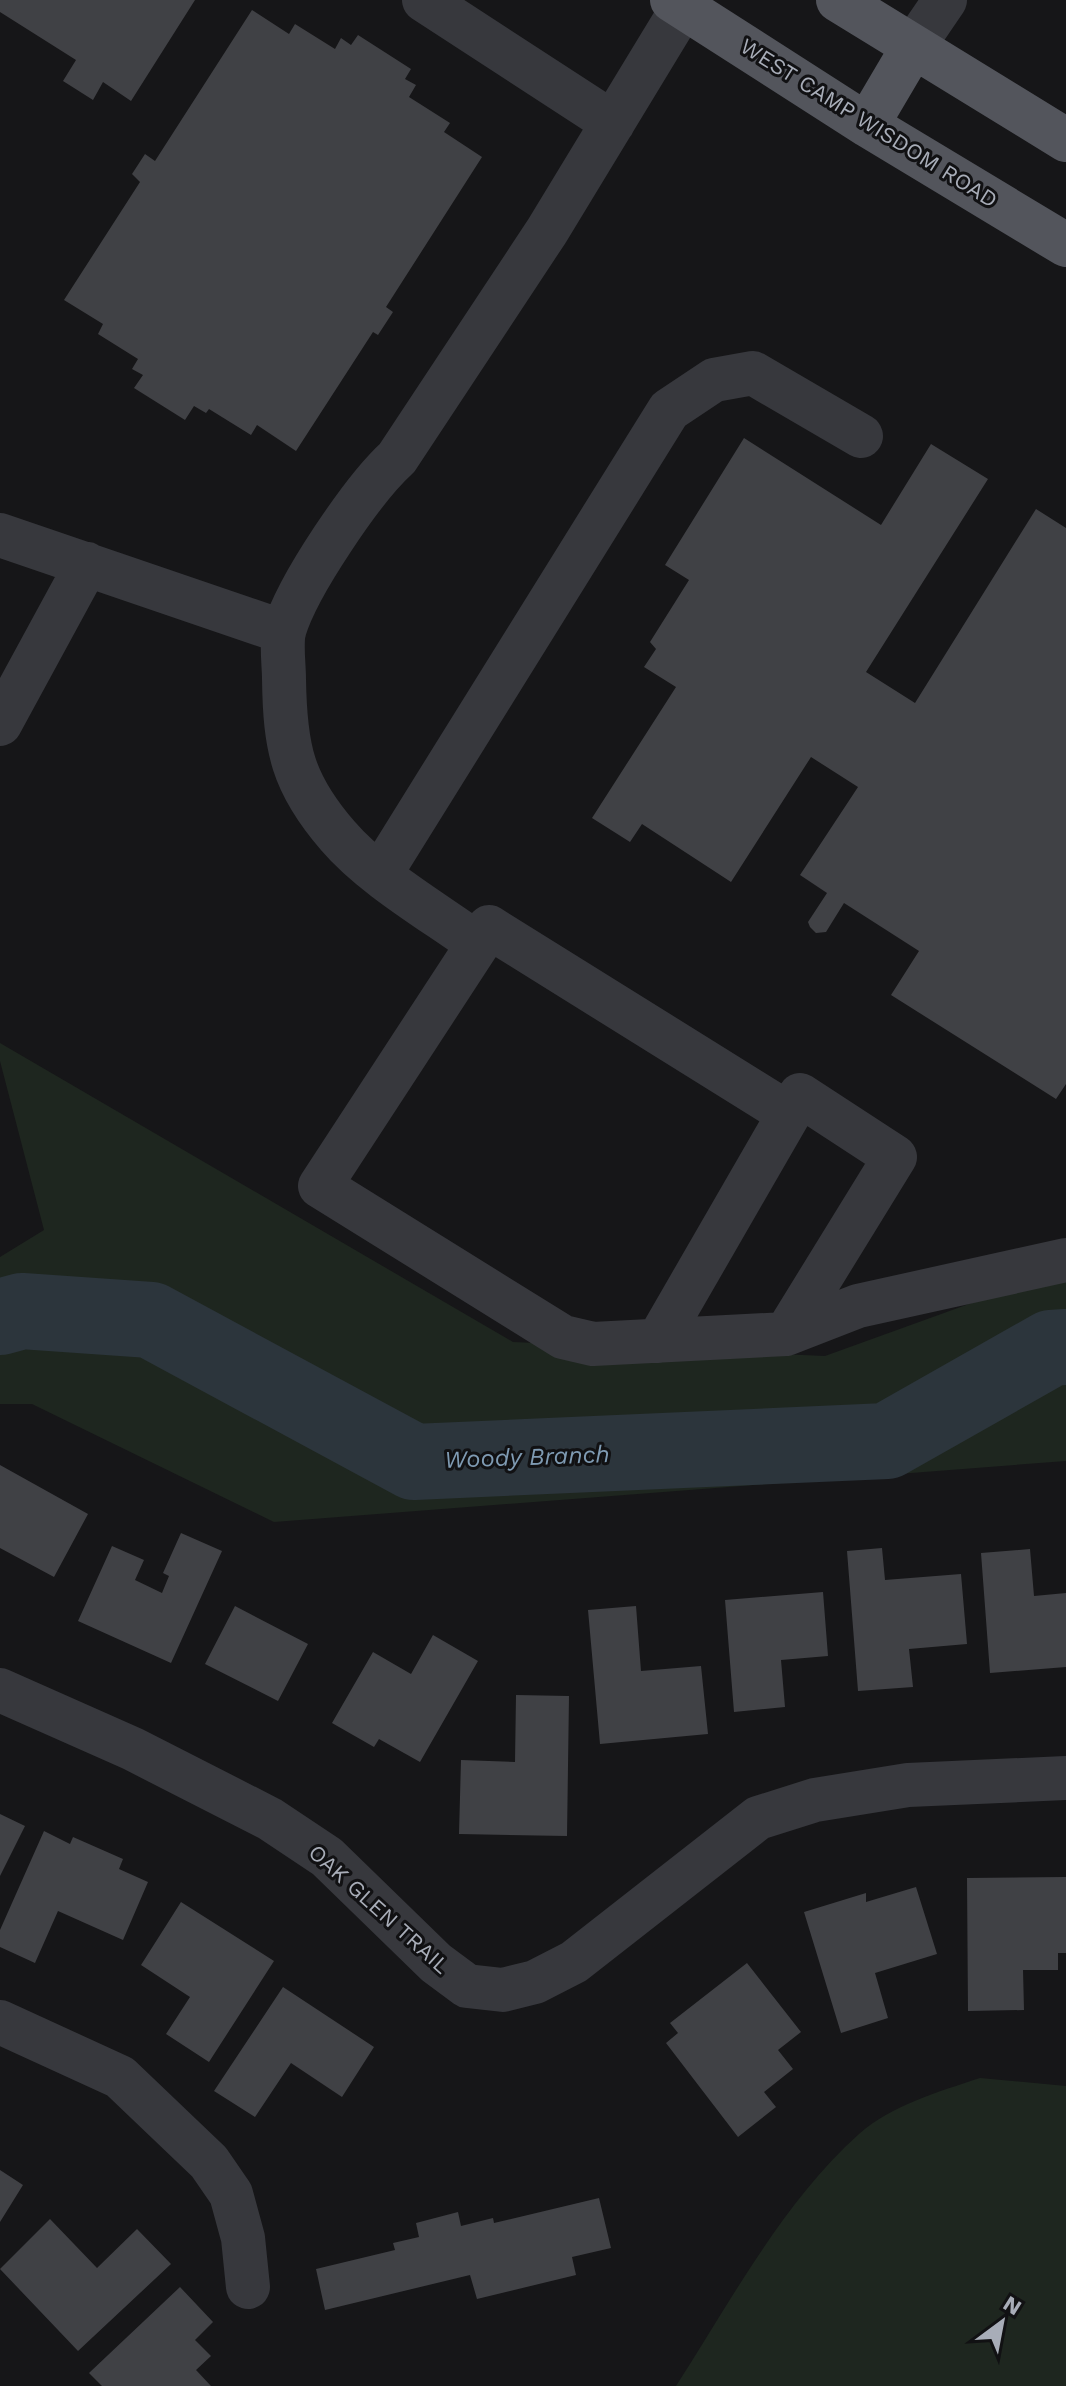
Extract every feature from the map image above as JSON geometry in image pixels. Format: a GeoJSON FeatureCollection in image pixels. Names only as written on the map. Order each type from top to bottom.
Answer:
{"type":"FeatureCollection","features":[{"type":"Feature","properties":{"kind":"main road"},"geometry":{"type":"LineString","coordinates":[[838,0],[1066,140]]}},
{"type":"Feature","properties":{"kind":"main road","name":"WEST CAMP WISDOM ROAD"},"geometry":{"type":"LineString","coordinates":[[678,3],[867,125],[1066,245]]}},
{"type":"Feature","properties":{"kind":"main road"},"geometry":{"type":"LineString","coordinates":[[867,125],[913,47]]}},
{"type":"Feature","properties":{"kind":"street"},"geometry":{"type":"LineString","coordinates":[[424,0],[613,123]]}},
{"type":"Feature","properties":{"kind":"street"},"geometry":{"type":"LineString","coordinates":[[913,47],[945,0]]}},
{"type":"Feature","properties":{"kind":"street"},"geometry":{"type":"LineString","coordinates":[[478,944],[339,838],[307,795],[293,767],[285,709],[284,632],[310,578],[378,475],[397,458],[547,231],[613,123],[678,3]]}},
{"type":"Feature","properties":{"kind":"street"},"geometry":{"type":"LineString","coordinates":[[381,873],[669,410],[714,380],[753,373],[861,436]]}},
{"type":"Feature","properties":{"kind":"street"},"geometry":{"type":"LineString","coordinates":[[0,535],[284,632]]}},
{"type":"Feature","properties":{"kind":"street"},"geometry":{"type":"LineString","coordinates":[[0,724],[87,564]]}},
{"type":"Feature","properties":{"kind":"street"},"geometry":{"type":"LineString","coordinates":[[789,1114],[489,927],[320,1186],[563,1337],[593,1344],[786,1334],[858,1306],[1066,1260]]}},
{"type":"Feature","properties":{"kind":"street"},"geometry":{"type":"LineString","coordinates":[[658,1341],[800,1095],[895,1157],[786,1334]]}},
{"type":"Feature","properties":{"kind":"street","name":"OAK GLEN TRAIL"},"geometry":{"type":"LineString","coordinates":[[0,1690],[133,1749],[270,1819],[327,1857],[403,1935],[446,1971],[467,1986],[503,1990],[535,1982],[574,1962],[758,1818],[815,1800],[908,1785],[1066,1778]]}},
{"type":"Feature","properties":{"kind":"street"},"geometry":{"type":"LineString","coordinates":[[0,2022],[120,2077],[209,2162],[231,2194],[243,2238],[248,2287]]}},
{"type":"Feature","properties":{"kind":"shaded area"},"geometry":{"type":"Polygon","coordinates":[[[0,1043],[513,1342],[825,1356],[1066,1269],[1066,1461],[274,1522],[32,1404],[0,1404],[0,1257],[44,1230],[0,1061],[0,1043]]]}},
{"type":"Feature","properties":{"kind":"shaded area"},"geometry":{"type":"Polygon","coordinates":[[[980,2078],[1066,2086],[1066,2386],[676,2386],[759,2254],[831,2161],[859,2134],[886,2115],[916,2100],[980,2078]]]}},
{"type":"Feature","properties":{"kind":"building"},"geometry":{"type":"Polygon","coordinates":[[[0,0],[195,0],[131,101],[103,82],[93,100],[63,81],[76,60],[0,12],[0,0]]]}},
{"type":"Feature","properties":{"kind":"building"},"geometry":{"type":"Polygon","coordinates":[[[252,10],[289,34],[295,24],[335,49],[341,38],[351,45],[358,35],[411,69],[405,79],[416,85],[409,97],[450,123],[444,132],[482,157],[386,307],[393,312],[378,335],[373,332],[296,451],[257,425],[251,435],[209,409],[206,413],[194,406],[185,420],[134,388],[143,375],[132,369],[138,359],[98,334],[103,324],[64,300],[140,182],[132,174],[145,154],[155,161],[252,10]]]}},
{"type":"Feature","properties":{"kind":"building"},"geometry":{"type":"Polygon","coordinates":[[[744,438],[881,525],[931,444],[988,479],[866,672],[915,703],[1036,509],[1066,528],[1066,1084],[1056,1099],[891,995],[919,951],[844,903],[826,932],[816,933],[810,927],[808,922],[827,893],[800,875],[858,787],[811,757],[731,882],[642,824],[630,842],[592,818],[676,687],[644,667],[656,649],[650,642],[689,580],[665,565],[744,438]]]}},
{"type":"Feature","properties":{"kind":"building"},"geometry":{"type":"Polygon","coordinates":[[[0,1465],[88,1514],[54,1577],[0,1548],[0,1465]]]}},
{"type":"Feature","properties":{"kind":"building"},"geometry":{"type":"Polygon","coordinates":[[[181,1533],[222,1551],[171,1663],[78,1621],[112,1546],[144,1560],[135,1580],[162,1593],[169,1576],[163,1573],[181,1533]]]}},
{"type":"Feature","properties":{"kind":"building"},"geometry":{"type":"Polygon","coordinates":[[[882,1548],[885,1580],[961,1574],[967,1644],[909,1649],[913,1687],[858,1691],[847,1551],[882,1548]]]}},
{"type":"Feature","properties":{"kind":"building"},"geometry":{"type":"Polygon","coordinates":[[[1030,1549],[1034,1596],[1066,1593],[1066,1667],[990,1673],[981,1553],[1030,1549]]]}},
{"type":"Feature","properties":{"kind":"building"},"geometry":{"type":"Polygon","coordinates":[[[823,1592],[828,1656],[781,1660],[785,1707],[734,1712],[725,1600],[823,1592]]]}},
{"type":"Feature","properties":{"kind":"building"},"geometry":{"type":"Polygon","coordinates":[[[235,1606],[308,1644],[278,1701],[205,1664],[235,1606]]]}},
{"type":"Feature","properties":{"kind":"building"},"geometry":{"type":"Polygon","coordinates":[[[636,1606],[641,1671],[701,1666],[708,1734],[600,1744],[588,1610],[636,1606]]]}},
{"type":"Feature","properties":{"kind":"building"},"geometry":{"type":"Polygon","coordinates":[[[433,1635],[478,1661],[420,1762],[379,1739],[374,1747],[332,1723],[373,1652],[411,1674],[433,1635]]]}},
{"type":"Feature","properties":{"kind":"building"},"geometry":{"type":"Polygon","coordinates":[[[516,1695],[569,1696],[567,1836],[459,1834],[461,1760],[515,1762],[516,1695]]]}},
{"type":"Feature","properties":{"kind":"building"},"geometry":{"type":"Polygon","coordinates":[[[0,1814],[25,1826],[0,1876],[0,1814]]]}},
{"type":"Feature","properties":{"kind":"building"},"geometry":{"type":"Polygon","coordinates":[[[44,1831],[70,1844],[73,1837],[123,1859],[119,1869],[148,1882],[123,1940],[58,1911],[35,1963],[0,1947],[0,1930],[44,1831]]]}},
{"type":"Feature","properties":{"kind":"building"},"geometry":{"type":"Polygon","coordinates":[[[1066,1877],[1066,1953],[1058,1953],[1058,1970],[1023,1970],[1024,2010],[968,2011],[967,1878],[1066,1877]]]}},
{"type":"Feature","properties":{"kind":"building"},"geometry":{"type":"Polygon","coordinates":[[[916,1887],[937,1954],[875,1973],[888,2018],[841,2033],[804,1912],[866,1893],[866,1902],[916,1887]]]}},
{"type":"Feature","properties":{"kind":"building"},"geometry":{"type":"Polygon","coordinates":[[[181,1902],[274,1961],[209,2062],[166,2034],[190,1997],[141,1965],[181,1902]]]}},
{"type":"Feature","properties":{"kind":"building"},"geometry":{"type":"Polygon","coordinates":[[[747,1963],[801,2032],[778,2050],[793,2069],[764,2092],[776,2107],[738,2137],[666,2043],[678,2033],[670,2023],[747,1963]]]}},
{"type":"Feature","properties":{"kind":"building"},"geometry":{"type":"Polygon","coordinates":[[[283,1987],[374,2047],[342,2097],[291,2063],[255,2117],[214,2091],[283,1987]]]}},
{"type":"Feature","properties":{"kind":"building"},"geometry":{"type":"Polygon","coordinates":[[[0,2170],[23,2185],[0,2222],[0,2170]]]}},
{"type":"Feature","properties":{"kind":"building"},"geometry":{"type":"Polygon","coordinates":[[[599,2198],[611,2248],[572,2257],[576,2275],[477,2299],[470,2275],[325,2310],[316,2269],[395,2250],[393,2243],[419,2237],[416,2223],[458,2212],[461,2226],[493,2218],[494,2223],[599,2198]]]}},
{"type":"Feature","properties":{"kind":"building"},"geometry":{"type":"Polygon","coordinates":[[[50,2219],[97,2268],[137,2229],[171,2264],[78,2351],[0,2269],[50,2219]]]}},
{"type":"Feature","properties":{"kind":"building"},"geometry":{"type":"Polygon","coordinates":[[[180,2287],[213,2322],[195,2340],[211,2356],[196,2370],[211,2386],[102,2386],[89,2373],[180,2287]]]}},
{"type":"Feature","properties":{"kind":"waterway","name":"Woody Branch"},"geometry":{"type":"LineString","coordinates":[[0,1317],[22,1311],[151,1320],[414,1462],[887,1441],[1051,1348],[1066,1347]]}}]}
